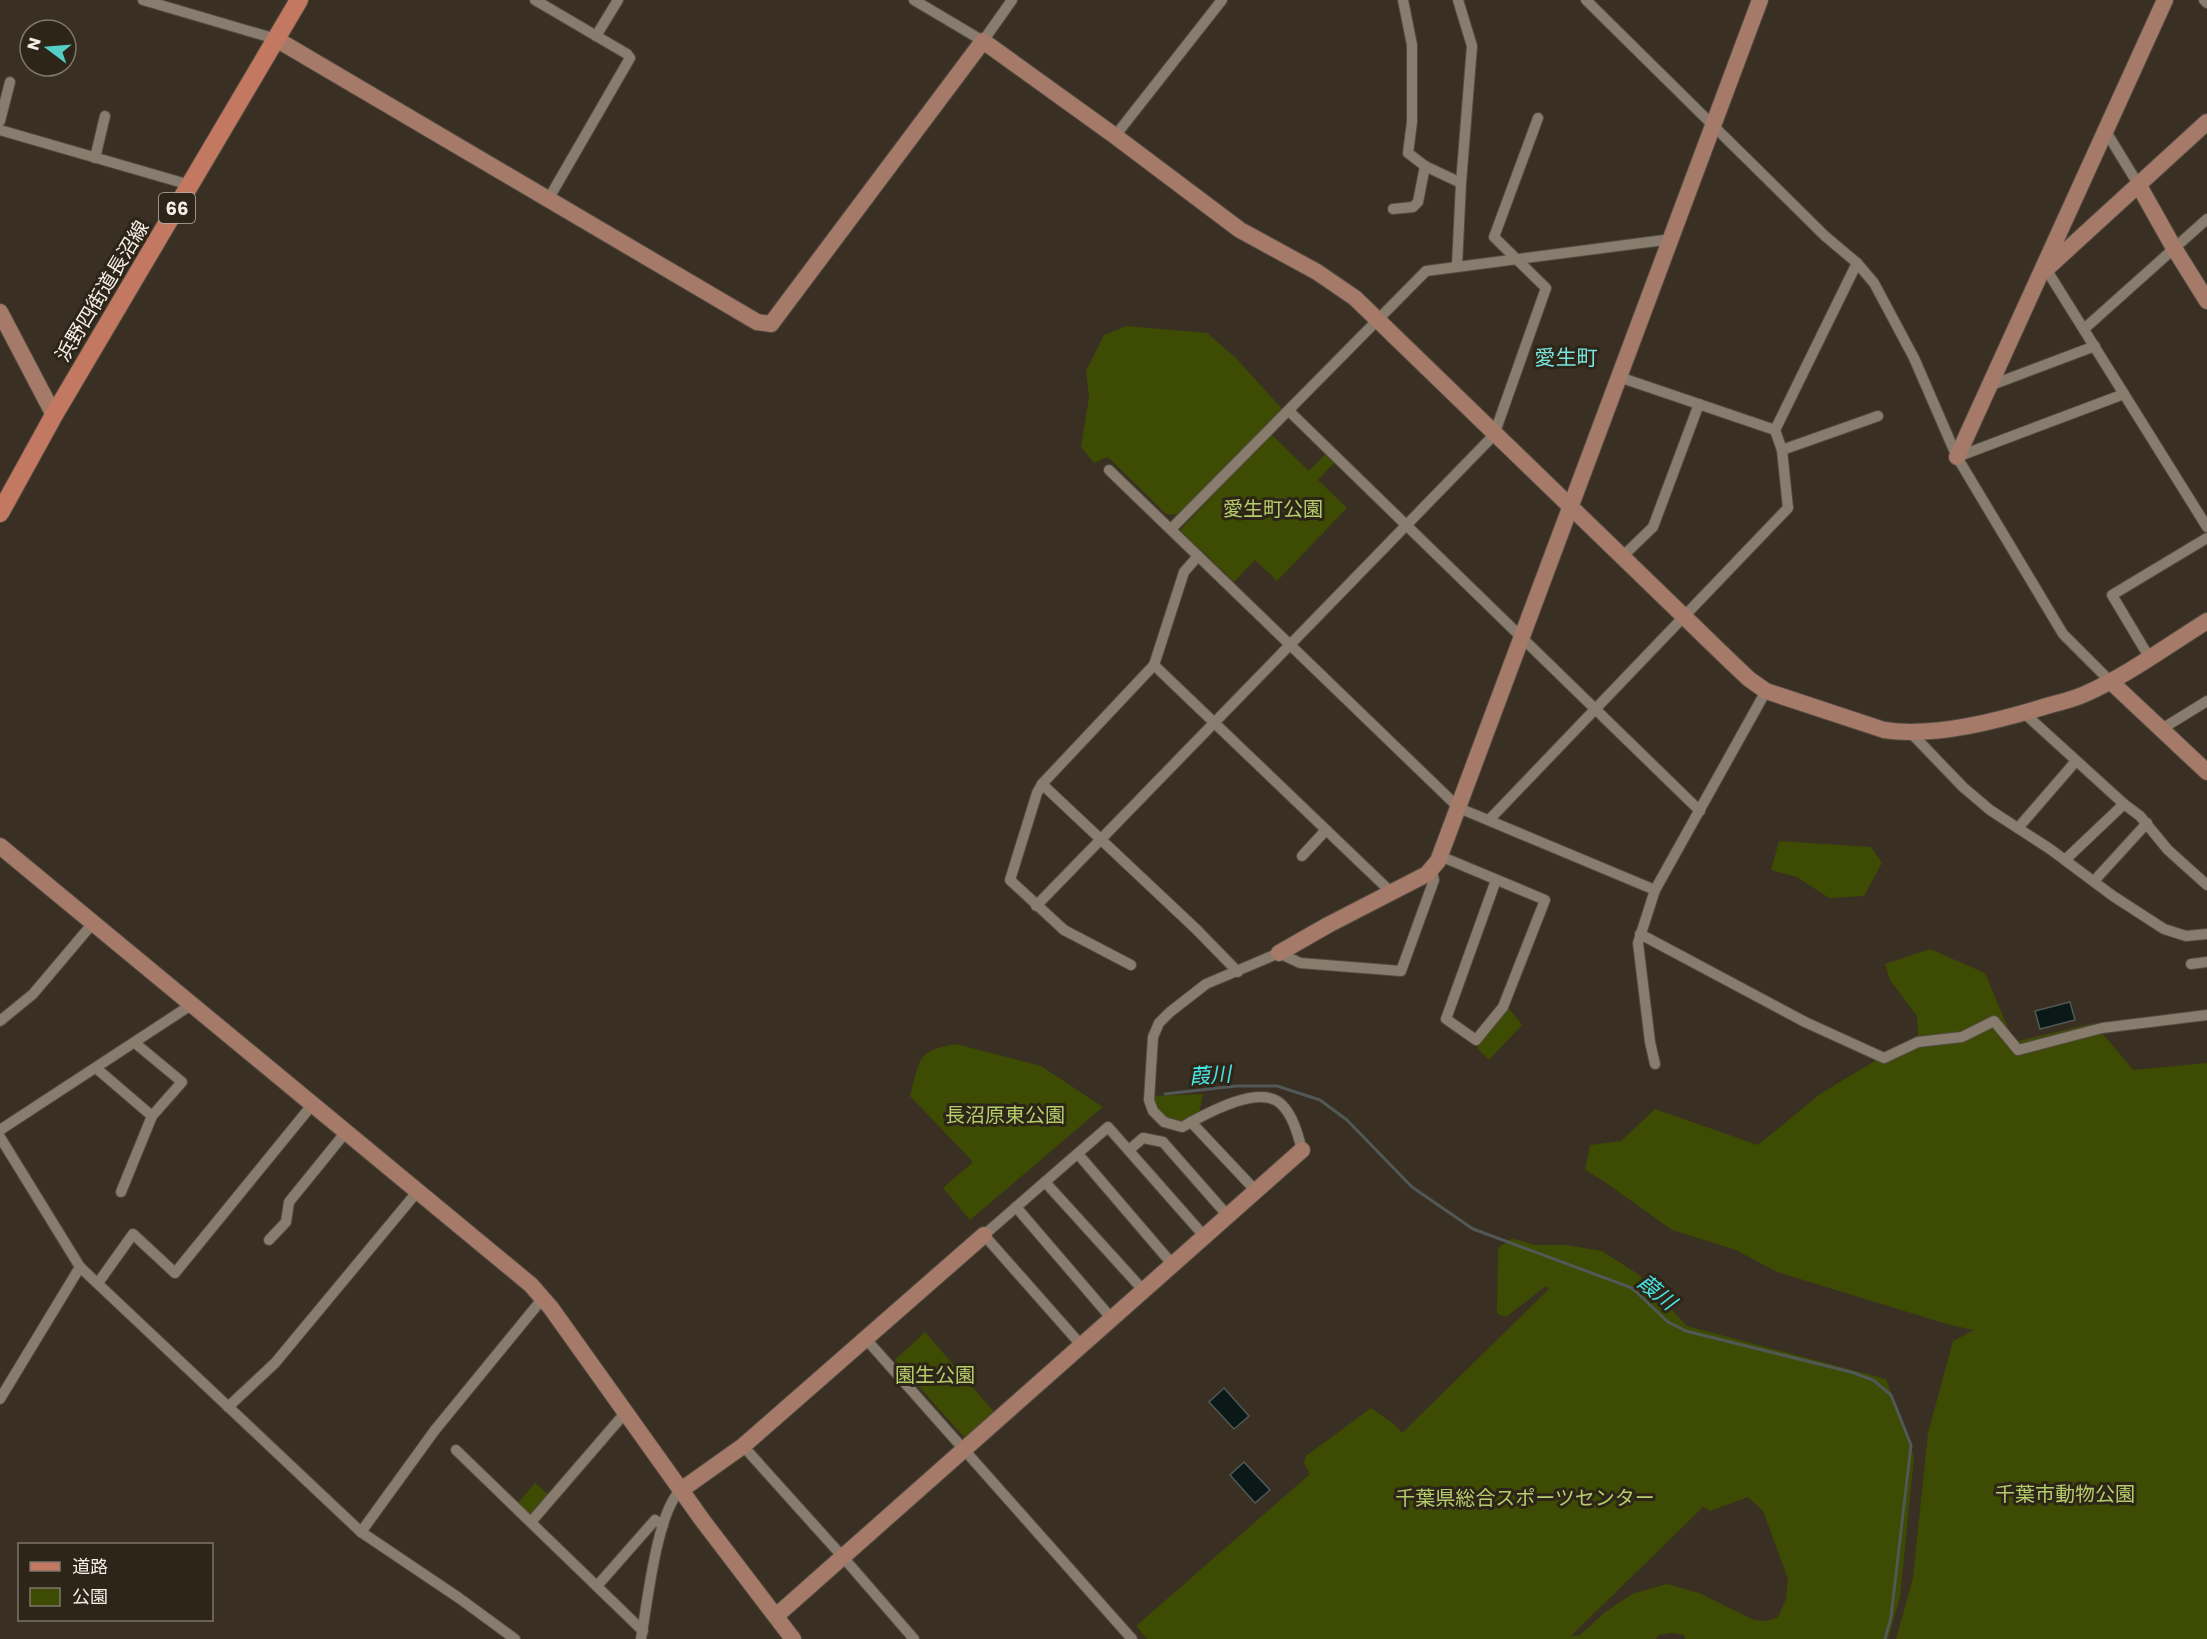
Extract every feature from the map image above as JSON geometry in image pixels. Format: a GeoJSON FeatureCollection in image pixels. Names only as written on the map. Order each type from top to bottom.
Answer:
{"type":"FeatureCollection","features":[{"type":"Feature","properties":{"kind":"main road","name":"浜野四街道長沼線"},"geometry":{"type":"LineString","coordinates":[[0,513],[54,415],[299,0]]}},
{"type":"Feature","properties":{"kind":"street"},"geometry":{"type":"LineString","coordinates":[[143,0],[276,39],[757,322],[771,324],[1012,0]]}},
{"type":"Feature","properties":{"kind":"street"},"geometry":{"type":"LineString","coordinates":[[535,0],[627,54],[630,58],[549,198]]}},
{"type":"Feature","properties":{"kind":"street"},"geometry":{"type":"LineString","coordinates":[[596,36],[618,0]]}},
{"type":"Feature","properties":{"kind":"street"},"geometry":{"type":"LineString","coordinates":[[914,0],[983,41],[1240,230],[1332,281],[1355,298],[1494,435],[1572,506],[1749,679],[1766,691],[1870,726],[1911,733],[1942,730],[2024,713],[2084,695],[2207,621]]}},
{"type":"Feature","properties":{"kind":"street"},"geometry":{"type":"LineString","coordinates":[[1115,136],[1222,0]]}},
{"type":"Feature","properties":{"kind":"street"},"geometry":{"type":"LineString","coordinates":[[1403,0],[1412,45],[1412,122],[1407,153],[1425,166],[1461,183]]}},
{"type":"Feature","properties":{"kind":"street"},"geometry":{"type":"LineString","coordinates":[[1457,266],[1472,46],[1458,0]]}},
{"type":"Feature","properties":{"kind":"street"},"geometry":{"type":"LineString","coordinates":[[1586,0],[1825,236],[1857,263],[1874,283],[1914,358],[1957,458],[2063,634],[2160,730],[2207,772]]}},
{"type":"Feature","properties":{"kind":"street"},"geometry":{"type":"LineString","coordinates":[[1279,953],[1300,963],[1401,971],[1434,880],[1436,863],[1523,638],[1760,0]]}},
{"type":"Feature","properties":{"kind":"street"},"geometry":{"type":"LineString","coordinates":[[1957,458],[2165,0]]}},
{"type":"Feature","properties":{"kind":"street"},"geometry":{"type":"LineString","coordinates":[[2204,0],[2207,3]]}},
{"type":"Feature","properties":{"kind":"street"},"geometry":{"type":"LineString","coordinates":[[0,121],[10,82]]}},
{"type":"Feature","properties":{"kind":"street"},"geometry":{"type":"LineString","coordinates":[[95,158],[105,116]]}},
{"type":"Feature","properties":{"kind":"street"},"geometry":{"type":"LineString","coordinates":[[1036,906],[1494,435],[1546,288],[1494,237],[1538,118]]}},
{"type":"Feature","properties":{"kind":"street"},"geometry":{"type":"LineString","coordinates":[[2042,272],[2207,122]]}},
{"type":"Feature","properties":{"kind":"street"},"geometry":{"type":"LineString","coordinates":[[0,130],[190,185]]}},
{"type":"Feature","properties":{"kind":"street"},"geometry":{"type":"LineString","coordinates":[[2105,130],[2207,301]]}},
{"type":"Feature","properties":{"kind":"street"},"geometry":{"type":"LineString","coordinates":[[1393,208],[1413,207],[1418,202],[1425,166]]}},
{"type":"Feature","properties":{"kind":"street"},"geometry":{"type":"LineString","coordinates":[[2084,330],[2207,219]]}},
{"type":"Feature","properties":{"kind":"street"},"geometry":{"type":"LineString","coordinates":[[1171,529],[1426,271],[1672,239]]}},
{"type":"Feature","properties":{"kind":"street"},"geometry":{"type":"LineString","coordinates":[[1489,820],[1788,508],[1782,450],[1775,430],[1857,263]]}},
{"type":"Feature","properties":{"kind":"street"},"geometry":{"type":"LineString","coordinates":[[2042,272],[2095,346],[2207,527]]}},
{"type":"Feature","properties":{"kind":"street"},"geometry":{"type":"LineString","coordinates":[[0,312],[54,415]]}},
{"type":"Feature","properties":{"kind":"street"},"geometry":{"type":"LineString","coordinates":[[1989,386],[2095,346]]}},
{"type":"Feature","properties":{"kind":"street"},"geometry":{"type":"LineString","coordinates":[[1619,377],[1775,430]]}},
{"type":"Feature","properties":{"kind":"street"},"geometry":{"type":"LineString","coordinates":[[1957,458],[2124,394]]}},
{"type":"Feature","properties":{"kind":"street"},"geometry":{"type":"LineString","coordinates":[[1623,556],[1653,527],[1699,404]]}},
{"type":"Feature","properties":{"kind":"street"},"geometry":{"type":"LineString","coordinates":[[1289,411],[1700,811]]}},
{"type":"Feature","properties":{"kind":"street"},"geometry":{"type":"LineString","coordinates":[[1782,450],[1878,416]]}},
{"type":"Feature","properties":{"kind":"street"},"geometry":{"type":"LineString","coordinates":[[1110,470],[1459,808],[1655,890]]}},
{"type":"Feature","properties":{"kind":"street"},"geometry":{"type":"LineString","coordinates":[[2149,657],[2112,595],[2207,538]]}},
{"type":"Feature","properties":{"kind":"street"},"geometry":{"type":"LineString","coordinates":[[1131,965],[1064,930],[1010,880],[1037,793],[1042,784],[1154,665],[1184,572],[1198,555]]}},
{"type":"Feature","properties":{"kind":"street"},"geometry":{"type":"LineString","coordinates":[[1154,665],[1391,892]]}},
{"type":"Feature","properties":{"kind":"street"},"geometry":{"type":"LineString","coordinates":[[1655,1064],[1650,1042],[1638,943],[1640,934],[1655,890],[1766,691]]}},
{"type":"Feature","properties":{"kind":"street"},"geometry":{"type":"LineString","coordinates":[[2160,730],[2207,701]]}},
{"type":"Feature","properties":{"kind":"street"},"geometry":{"type":"LineString","coordinates":[[2024,713],[2146,824],[2168,850],[2207,885]]}},
{"type":"Feature","properties":{"kind":"street"},"geometry":{"type":"LineString","coordinates":[[1911,733],[1990,810],[2164,929],[2186,936],[2207,934]]}},
{"type":"Feature","properties":{"kind":"street"},"geometry":{"type":"LineString","coordinates":[[2018,828],[2076,761]]}},
{"type":"Feature","properties":{"kind":"street"},"geometry":{"type":"LineString","coordinates":[[1042,784],[1196,929],[1238,972]]}},
{"type":"Feature","properties":{"kind":"street"},"geometry":{"type":"LineString","coordinates":[[2069,863],[2124,804]]}},
{"type":"Feature","properties":{"kind":"street"},"geometry":{"type":"LineString","coordinates":[[2094,881],[2146,824]]}},
{"type":"Feature","properties":{"kind":"street"},"geometry":{"type":"LineString","coordinates":[[1302,856],[1326,830]]}},
{"type":"Feature","properties":{"kind":"street"},"geometry":{"type":"LineString","coordinates":[[0,846],[523,1278],[543,1298],[681,1490],[793,1639]]}},
{"type":"Feature","properties":{"kind":"street"},"geometry":{"type":"LineString","coordinates":[[776,1616],[1302,1150],[1289,1115],[1282,1104],[1274,1099],[1243,1100],[1211,1110],[1182,1127],[1164,1122],[1153,1111],[1149,1100],[1149,1089],[1153,1037],[1160,1023],[1170,1012],[1206,984],[1279,953],[1391,892],[1436,863],[1496,880],[1545,900],[1503,1007],[1476,1040],[1446,1019],[1496,880]]}},
{"type":"Feature","properties":{"kind":"street"},"geometry":{"type":"LineString","coordinates":[[0,1021],[33,994],[93,923]]}},
{"type":"Feature","properties":{"kind":"street"},"geometry":{"type":"LineString","coordinates":[[1640,934],[1788,1013],[1884,1058],[1918,1042],[1962,1037],[1994,1021],[2018,1050],[2102,1028],[2207,1015]]}},
{"type":"Feature","properties":{"kind":"street"},"geometry":{"type":"LineString","coordinates":[[2191,964],[2207,962]]}},
{"type":"Feature","properties":{"kind":"street"},"geometry":{"type":"LineString","coordinates":[[0,1130],[191,1005]]}},
{"type":"Feature","properties":{"kind":"street"},"geometry":{"type":"LineString","coordinates":[[121,1192],[152,1116],[182,1082],[135,1043]]}},
{"type":"Feature","properties":{"kind":"street"},"geometry":{"type":"LineString","coordinates":[[96,1068],[152,1116]]}},
{"type":"Feature","properties":{"kind":"street"},"geometry":{"type":"LineString","coordinates":[[98,1283],[133,1234],[175,1273],[312,1105]]}},
{"type":"Feature","properties":{"kind":"street"},"geometry":{"type":"LineString","coordinates":[[1191,1122],[1256,1191]]}},
{"type":"Feature","properties":{"kind":"street"},"geometry":{"type":"LineString","coordinates":[[642,1635],[663,1525],[674,1496],[743,1446],[1108,1127],[1205,1237]]}},
{"type":"Feature","properties":{"kind":"street"},"geometry":{"type":"LineString","coordinates":[[269,1240],[286,1222],[290,1202],[345,1133]]}},
{"type":"Feature","properties":{"kind":"street"},"geometry":{"type":"LineString","coordinates":[[0,1137],[80,1268],[362,1532],[515,1639]]}},
{"type":"Feature","properties":{"kind":"street"},"geometry":{"type":"LineString","coordinates":[[1129,1150],[1143,1138],[1163,1142],[1228,1216]]}},
{"type":"Feature","properties":{"kind":"street"},"geometry":{"type":"LineString","coordinates":[[1078,1154],[1173,1265]]}},
{"type":"Feature","properties":{"kind":"street"},"geometry":{"type":"LineString","coordinates":[[1045,1182],[1144,1291]]}},
{"type":"Feature","properties":{"kind":"street"},"geometry":{"type":"LineString","coordinates":[[228,1407],[275,1363],[417,1192]]}},
{"type":"Feature","properties":{"kind":"street"},"geometry":{"type":"LineString","coordinates":[[1016,1207],[1112,1319]]}},
{"type":"Feature","properties":{"kind":"street"},"geometry":{"type":"LineString","coordinates":[[984,1235],[1082,1346]]}},
{"type":"Feature","properties":{"kind":"street"},"geometry":{"type":"LineString","coordinates":[[0,1399],[80,1268]]}},
{"type":"Feature","properties":{"kind":"street"},"geometry":{"type":"LineString","coordinates":[[362,1532],[435,1430],[543,1298]]}},
{"type":"Feature","properties":{"kind":"street"},"geometry":{"type":"LineString","coordinates":[[865,1338],[1128,1637]]}},
{"type":"Feature","properties":{"kind":"street"},"geometry":{"type":"LineString","coordinates":[[531,1522],[625,1413]]}},
{"type":"Feature","properties":{"kind":"street"},"geometry":{"type":"LineString","coordinates":[[743,1446],[914,1639]]}},
{"type":"Feature","properties":{"kind":"street"},"geometry":{"type":"LineString","coordinates":[[456,1450],[597,1586],[642,1635]]}},
{"type":"Feature","properties":{"kind":"street"},"geometry":{"type":"LineString","coordinates":[[597,1586],[655,1520],[663,1525]]}},
{"type":"Feature","properties":{"kind":"green space"},"geometry":{"type":"Polygon","coordinates":[[[1126,326],[1207,333],[1235,357],[1284,411],[1180,515],[1166,514],[1108,457],[1094,463],[1081,447],[1089,397],[1086,371],[1104,335],[1126,326]]]}},
{"type":"Feature","properties":{"kind":"green space","name":"愛生町公園"},"geometry":{"type":"Polygon","coordinates":[[[1271,434],[1309,471],[1327,452],[1336,461],[1318,480],[1347,508],[1277,581],[1255,560],[1234,582],[1180,530],[1271,434]]]}},
{"type":"Feature","properties":{"kind":"green space"},"geometry":{"type":"Polygon","coordinates":[[[1779,841],[1871,847],[1882,863],[1864,896],[1829,898],[1797,877],[1771,870],[1779,841]]]}},
{"type":"Feature","properties":{"kind":"green space","name":"千葉市動物公園"},"geometry":{"type":"Polygon","coordinates":[[[1930,949],[1985,973],[2014,1042],[2094,1023],[2133,1070],[2207,1063],[2207,1639],[1896,1639],[1913,1578],[1928,1433],[1953,1341],[1974,1330],[1950,1325],[1777,1272],[1736,1250],[1672,1230],[1585,1170],[1590,1145],[1621,1141],[1655,1109],[1758,1145],[1820,1094],[1918,1035],[1917,1016],[1890,980],[1885,964],[1930,949]]]}},
{"type":"Feature","properties":{"kind":"green space"},"geometry":{"type":"Polygon","coordinates":[[[1508,1007],[1522,1025],[1489,1060],[1477,1048],[1508,1007]]]}},
{"type":"Feature","properties":{"kind":"green space","name":"長沼原東公園"},"geometry":{"type":"Polygon","coordinates":[[[956,1044],[1041,1066],[1103,1107],[970,1220],[943,1188],[973,1162],[910,1096],[919,1065],[926,1054],[956,1044]]]}},
{"type":"Feature","properties":{"kind":"green space"},"geometry":{"type":"Polygon","coordinates":[[[1203,1094],[1199,1114],[1176,1121],[1164,1117],[1153,1096],[1203,1094]]]}},
{"type":"Feature","properties":{"kind":"green space","name":"千葉県総合スポーツセンター"},"geometry":{"type":"Polygon","coordinates":[[[1512,1238],[1534,1245],[1566,1245],[1602,1251],[1638,1274],[1687,1326],[1886,1379],[1914,1457],[1900,1597],[1888,1639],[1685,1639],[1684,1635],[1671,1633],[1659,1635],[1656,1639],[1147,1639],[1136,1626],[1310,1474],[1304,1463],[1306,1456],[1371,1408],[1394,1424],[1402,1433],[1549,1289],[1546,1286],[1506,1317],[1497,1314],[1498,1248],[1512,1238]],[[1748,1497],[1710,1511],[1703,1507],[1571,1636],[1580,1635],[1604,1613],[1632,1594],[1667,1584],[1699,1593],[1754,1620],[1767,1621],[1778,1617],[1786,1599],[1788,1579],[1763,1511],[1748,1497]]]}},
{"type":"Feature","properties":{"kind":"green space","name":"園生公園"},"geometry":{"type":"Polygon","coordinates":[[[925,1332],[996,1414],[970,1438],[964,1437],[895,1360],[925,1332]]]}},
{"type":"Feature","properties":{"kind":"green space"},"geometry":{"type":"Polygon","coordinates":[[[535,1483],[549,1495],[532,1516],[517,1504],[535,1483]]]}},
{"type":"Feature","properties":{"kind":"shaded area"},"geometry":{"type":"Polygon","coordinates":[[[2070,1002],[2075,1020],[2040,1029],[2035,1011],[2070,1002]]]}},
{"type":"Feature","properties":{"kind":"shaded area"},"geometry":{"type":"Polygon","coordinates":[[[1224,1388],[1249,1416],[1234,1429],[1209,1402],[1224,1388]]]}},
{"type":"Feature","properties":{"kind":"shaded area"},"geometry":{"type":"Polygon","coordinates":[[[1244,1462],[1270,1490],[1255,1503],[1230,1475],[1244,1462]]]}},
{"type":"Feature","properties":{"kind":"waterway","name":"葭川"},"geometry":{"type":"LineString","coordinates":[[1165,1094],[1236,1086],[1277,1086],[1320,1100],[1347,1120],[1412,1187],[1473,1229],[1632,1288],[1668,1322],[1686,1331],[1851,1372],[1873,1380],[1891,1395],[1911,1445],[1891,1617],[1885,1639]]}},
{"type":"Feature","properties":{"kind":"district","name":"愛生町"},"geometry":{"type":"Point","coordinates":[1566,357]}}]}
